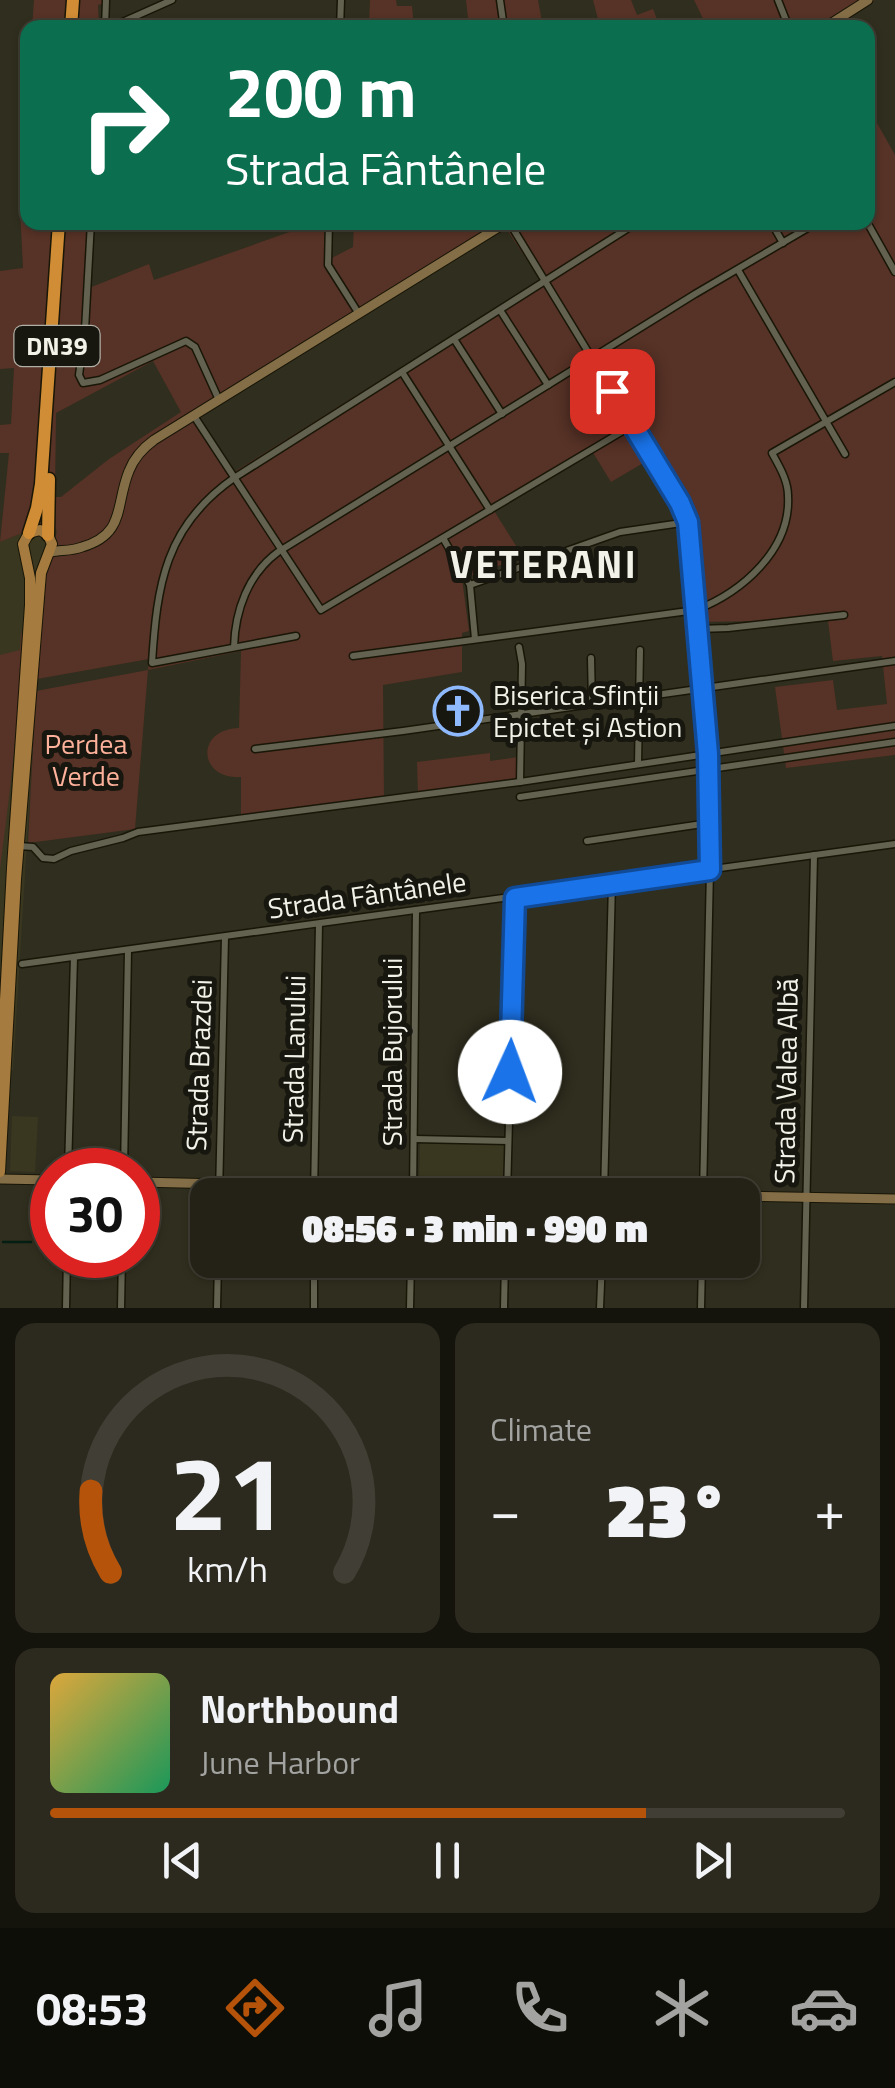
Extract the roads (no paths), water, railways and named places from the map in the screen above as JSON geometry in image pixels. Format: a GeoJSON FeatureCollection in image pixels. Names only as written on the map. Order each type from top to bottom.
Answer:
{"type":"FeatureCollection","features":[{"type":"Feature","properties":{"kind":"highway","name":"DN39"},"geometry":{"type":"LineString","coordinates":[[29,533],[41,484],[61,230]]}},
{"type":"Feature","properties":{"kind":"highway","name":"DN39"},"geometry":{"type":"LineString","coordinates":[[50,537],[50,450],[62,230]]}},
{"type":"Feature","properties":{"kind":"main road"},"geometry":{"type":"LineString","coordinates":[[29,533],[40,530],[50,537]]}},
{"type":"Feature","properties":{"kind":"main road","name":"DN39"},"geometry":{"type":"LineString","coordinates":[[0,1094],[30,605],[30,578],[22,544],[29,533]]}},
{"type":"Feature","properties":{"kind":"main road","name":"DN39"},"geometry":{"type":"LineString","coordinates":[[0,1175],[19,846],[41,572],[50,537]]}},
{"type":"Feature","properties":{"kind":"main road"},"geometry":{"type":"LineString","coordinates":[[26,555],[33,559],[48,555]]}},
{"type":"Feature","properties":{"kind":"street"},"geometry":{"type":"LineString","coordinates":[[126,20],[172,0]]}},
{"type":"Feature","properties":{"kind":"street"},"geometry":{"type":"LineString","coordinates":[[837,20],[868,0]]}},
{"type":"Feature","properties":{"kind":"street"},"geometry":{"type":"LineString","coordinates":[[91,230],[79,375],[83,384],[115,374],[186,340],[195,347],[220,400]]}},
{"type":"Feature","properties":{"kind":"street"},"geometry":{"type":"LineString","coordinates":[[329,230],[328,265],[359,314]]}},
{"type":"Feature","properties":{"kind":"street"},"geometry":{"type":"LineString","coordinates":[[48,555],[85,546],[106,535],[115,524],[130,468],[144,448],[495,230]]}},
{"type":"Feature","properties":{"kind":"street"},"geometry":{"type":"LineString","coordinates":[[513,230],[688,522],[708,754],[710,823],[703,1178]]}},
{"type":"Feature","properties":{"kind":"street"},"geometry":{"type":"LineString","coordinates":[[296,636],[152,663],[159,590],[168,559],[196,512],[234,478],[625,230]]}},
{"type":"Feature","properties":{"kind":"street"},"geometry":{"type":"LineString","coordinates":[[776,230],[783,243]]}},
{"type":"Feature","properties":{"kind":"street"},"geometry":{"type":"LineString","coordinates":[[234,647],[240,607],[265,562],[805,230]]}},
{"type":"Feature","properties":{"kind":"street"},"geometry":{"type":"LineString","coordinates":[[871,230],[895,272]]}},
{"type":"Feature","properties":{"kind":"street"},"geometry":{"type":"LineString","coordinates":[[738,270],[845,454]]}},
{"type":"Feature","properties":{"kind":"street"},"geometry":{"type":"LineString","coordinates":[[500,310],[548,385]]}},
{"type":"Feature","properties":{"kind":"street"},"geometry":{"type":"LineString","coordinates":[[454,339],[502,414]]}},
{"type":"Feature","properties":{"kind":"street"},"geometry":{"type":"LineString","coordinates":[[402,372],[490,510]]}},
{"type":"Feature","properties":{"kind":"street"},"geometry":{"type":"LineString","coordinates":[[353,656],[696,610],[719,600],[762,565],[786,518],[788,496],[784,475],[772,453],[895,382]]}},
{"type":"Feature","properties":{"kind":"street"},"geometry":{"type":"LineString","coordinates":[[194,416],[321,610],[633,425]]}},
{"type":"Feature","properties":{"kind":"street"},"geometry":{"type":"LineString","coordinates":[[470,585],[620,532],[688,522]]}},
{"type":"Feature","properties":{"kind":"street"},"geometry":{"type":"LineString","coordinates":[[50,537],[85,546]]}},
{"type":"Feature","properties":{"kind":"street"},"geometry":{"type":"LineString","coordinates":[[442,538],[470,585],[475,639]]}},
{"type":"Feature","properties":{"kind":"street"},"geometry":{"type":"LineString","coordinates":[[698,628],[844,615]]}},
{"type":"Feature","properties":{"kind":"street"},"geometry":{"type":"LineString","coordinates":[[519,647],[520,782]]}},
{"type":"Feature","properties":{"kind":"street"},"geometry":{"type":"LineString","coordinates":[[638,764],[640,650]]}},
{"type":"Feature","properties":{"kind":"street"},"geometry":{"type":"LineString","coordinates":[[591,658],[592,704]]}},
{"type":"Feature","properties":{"kind":"street"},"geometry":{"type":"LineString","coordinates":[[255,749],[895,661]]}},
{"type":"Feature","properties":{"kind":"street"},"geometry":{"type":"LineString","coordinates":[[19,846],[33,847],[43,858],[54,859],[138,832],[520,782],[895,726]]}},
{"type":"Feature","properties":{"kind":"street"},"geometry":{"type":"LineString","coordinates":[[520,796],[895,742]]}},
{"type":"Feature","properties":{"kind":"street"},"geometry":{"type":"LineString","coordinates":[[587,841],[710,823]]}},
{"type":"Feature","properties":{"kind":"street","name":"Strada Fântânele"},"geometry":{"type":"LineString","coordinates":[[22,964],[895,844]]}},
{"type":"Feature","properties":{"kind":"street","name":"Strada Valea Albă"},"geometry":{"type":"LineString","coordinates":[[804,1308],[814,855]]}},
{"type":"Feature","properties":{"kind":"street"},"geometry":{"type":"LineString","coordinates":[[604,1178],[612,884]]}},
{"type":"Feature","properties":{"kind":"street"},"geometry":{"type":"LineString","coordinates":[[507,1178],[515,898]]}},
{"type":"Feature","properties":{"kind":"street","name":"Strada Bujorului"},"geometry":{"type":"LineString","coordinates":[[414,1178],[416,910]]}},
{"type":"Feature","properties":{"kind":"street","name":"Strada Lanului"},"geometry":{"type":"LineString","coordinates":[[314,1178],[319,924]]}},
{"type":"Feature","properties":{"kind":"street","name":"Strada Brazdei"},"geometry":{"type":"LineString","coordinates":[[219,1178],[225,937]]}},
{"type":"Feature","properties":{"kind":"street"},"geometry":{"type":"LineString","coordinates":[[124,1148],[128,950]]}},
{"type":"Feature","properties":{"kind":"street"},"geometry":{"type":"LineString","coordinates":[[69,1148],[74,957]]}},
{"type":"Feature","properties":{"kind":"street"},"geometry":{"type":"LineString","coordinates":[[414,1139],[508,1141]]}},
{"type":"Feature","properties":{"kind":"street"},"geometry":{"type":"LineString","coordinates":[[0,1175],[30,1178]]}},
{"type":"Feature","properties":{"kind":"street"},"geometry":{"type":"LineString","coordinates":[[160,1184],[190,1187]]}},
{"type":"Feature","properties":{"kind":"street"},"geometry":{"type":"LineString","coordinates":[[760,1196],[895,1199]]}},
{"type":"Feature","properties":{"kind":"street"},"geometry":{"type":"LineString","coordinates":[[66,1308],[67,1278]]}},
{"type":"Feature","properties":{"kind":"street"},"geometry":{"type":"LineString","coordinates":[[121,1308],[122,1278]]}},
{"type":"Feature","properties":{"kind":"street"},"geometry":{"type":"LineString","coordinates":[[217,1308],[218,1278]]}},
{"type":"Feature","properties":{"kind":"street"},"geometry":{"type":"LineString","coordinates":[[314,1278],[314,1308]]}},
{"type":"Feature","properties":{"kind":"street"},"geometry":{"type":"LineString","coordinates":[[410,1308],[411,1278]]}},
{"type":"Feature","properties":{"kind":"street"},"geometry":{"type":"LineString","coordinates":[[504,1308],[505,1278]]}},
{"type":"Feature","properties":{"kind":"street"},"geometry":{"type":"LineString","coordinates":[[600,1308],[601,1278]]}},
{"type":"Feature","properties":{"kind":"street"},"geometry":{"type":"LineString","coordinates":[[700,1308],[701,1278]]}},
{"type":"Feature","properties":{"kind":"waterway"},"geometry":{"type":"LineString","coordinates":[[3,1242],[30,1242]]}},
{"type":"Feature","properties":{"kind":"place","name":"Biserica Sfinții Epictet și Astion"},"geometry":{"type":"Point","coordinates":[458,711]}},
{"type":"Feature","properties":{"kind":"district","name":"VETERANI"},"geometry":{"type":"Point","coordinates":[544,565]}},
{"type":"Feature","properties":{"kind":"park label","name":"Perdea Verde"},"geometry":{"type":"Point","coordinates":[86,760]}}]}
